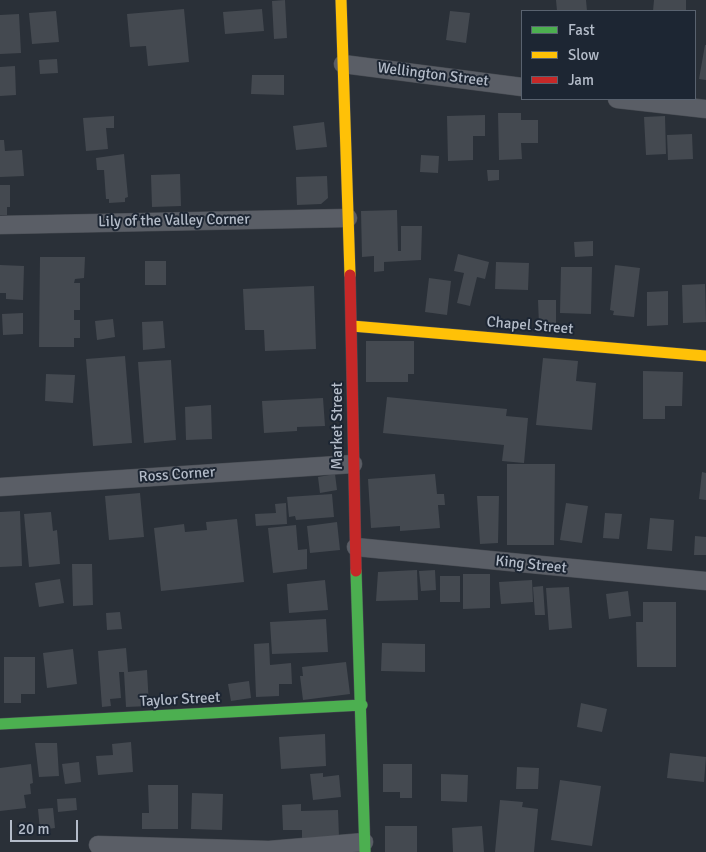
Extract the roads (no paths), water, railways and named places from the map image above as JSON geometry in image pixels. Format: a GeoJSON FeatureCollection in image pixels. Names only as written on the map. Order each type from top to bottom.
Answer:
{"type":"FeatureCollection","features":[{"type":"Feature","properties":{"kind":"main road","name":"Market Street"},"geometry":{"type":"LineString","coordinates":[[341,0],[352,326],[353,464],[365,847]]}},
{"type":"Feature","properties":{"kind":"main road","name":"Chapel Street"},"geometry":{"type":"LineString","coordinates":[[352,326],[706,356]]}},
{"type":"Feature","properties":{"kind":"main road","name":"Taylor Street"},"geometry":{"type":"LineString","coordinates":[[0,724],[362,705]]}},
{"type":"Feature","properties":{"kind":"street","name":"Wellington Street"},"geometry":{"type":"LineString","coordinates":[[343,64],[521,87]]}},
{"type":"Feature","properties":{"kind":"street"},"geometry":{"type":"LineString","coordinates":[[626,100],[706,109]]}},
{"type":"Feature","properties":{"kind":"street","name":"Lily of the Valley Corner"},"geometry":{"type":"LineString","coordinates":[[0,225],[348,218]]}},
{"type":"Feature","properties":{"kind":"street","name":"Ross Corner"},"geometry":{"type":"LineString","coordinates":[[0,487],[353,464]]}},
{"type":"Feature","properties":{"kind":"street","name":"King Street"},"geometry":{"type":"LineString","coordinates":[[356,547],[706,581]]}},
{"type":"Feature","properties":{"kind":"street"},"geometry":{"type":"LineString","coordinates":[[98,845],[269,850],[365,847]]}}]}
